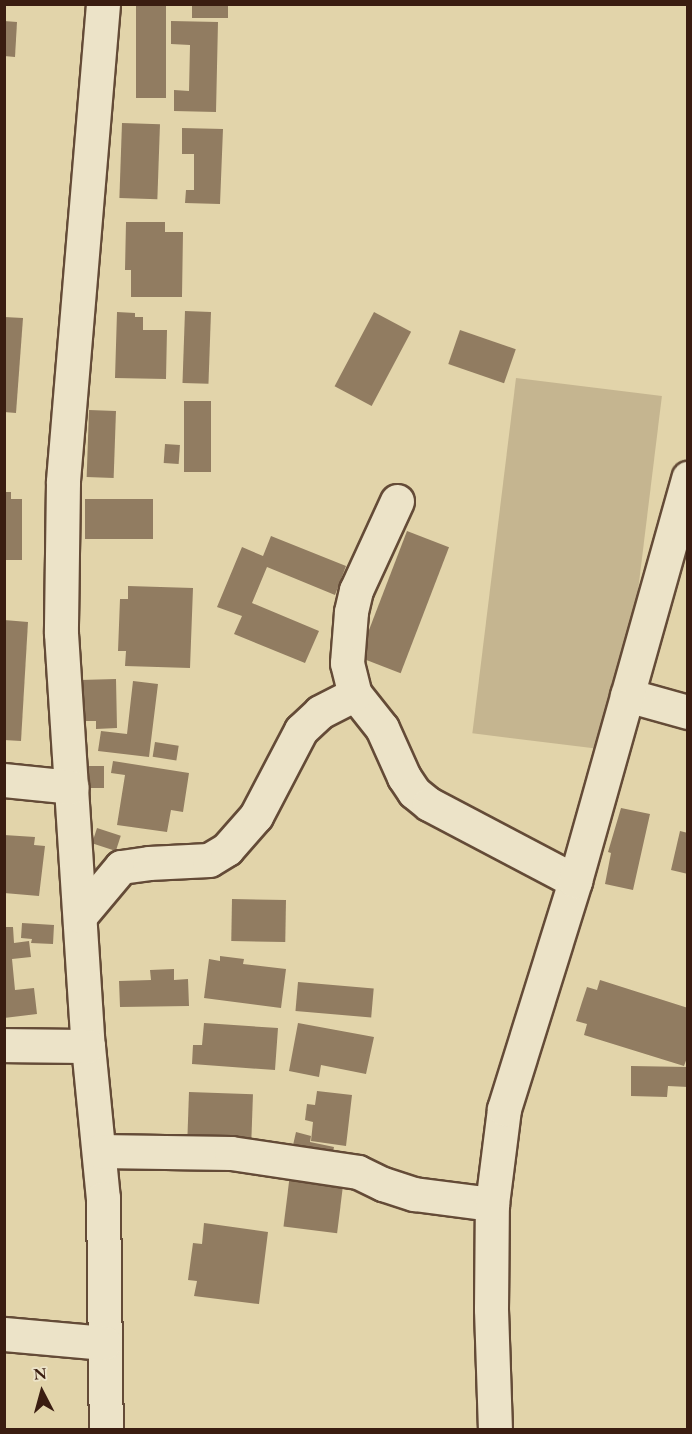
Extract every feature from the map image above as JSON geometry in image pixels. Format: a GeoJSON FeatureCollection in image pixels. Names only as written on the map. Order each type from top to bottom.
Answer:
{"type":"FeatureCollection","features":[{"type":"Feature","properties":{"kind":"street"},"geometry":{"type":"LineString","coordinates":[[104,4],[63,482],[61,633],[88,1046],[103,1198],[106,1430]]}},
{"type":"Feature","properties":{"kind":"street"},"geometry":{"type":"LineString","coordinates":[[495,1430],[491,1309],[492,1204],[504,1109],[575,881],[687,478]]}},
{"type":"Feature","properties":{"kind":"street"},"geometry":{"type":"LineString","coordinates":[[397,501],[356,590],[351,612],[347,663],[355,694],[382,728],[404,777],[414,792],[429,804],[575,881]]}},
{"type":"Feature","properties":{"kind":"street"},"geometry":{"type":"LineString","coordinates":[[80,916],[121,867],[209,860],[227,849],[256,816],[301,730],[320,712],[355,694]]}},
{"type":"Feature","properties":{"kind":"street"},"geometry":{"type":"LineString","coordinates":[[627,695],[687,712]]}},
{"type":"Feature","properties":{"kind":"street"},"geometry":{"type":"LineString","coordinates":[[4,780],[72,787]]}},
{"type":"Feature","properties":{"kind":"street"},"geometry":{"type":"LineString","coordinates":[[4,1045],[88,1046]]}},
{"type":"Feature","properties":{"kind":"street"},"geometry":{"type":"LineString","coordinates":[[99,1151],[231,1153],[358,1173],[382,1184],[414,1194],[492,1204]]}},
{"type":"Feature","properties":{"kind":"street"},"geometry":{"type":"LineString","coordinates":[[4,1334],[105,1343]]}},
{"type":"Feature","properties":{"kind":"shaded area"},"geometry":{"type":"Polygon","coordinates":[[[516,378],[662,396],[618,751],[472,733],[516,378]]]}},
{"type":"Feature","properties":{"kind":"building"},"geometry":{"type":"Polygon","coordinates":[[[136,4],[166,4],[166,98],[136,98],[136,4]]]}},
{"type":"Feature","properties":{"kind":"building"},"geometry":{"type":"Polygon","coordinates":[[[192,4],[228,4],[228,18],[192,18],[192,4]]]}},
{"type":"Feature","properties":{"kind":"building"},"geometry":{"type":"Polygon","coordinates":[[[4,21],[17,22],[15,57],[4,56],[4,21]]]}},
{"type":"Feature","properties":{"kind":"building"},"geometry":{"type":"Polygon","coordinates":[[[171,21],[218,22],[216,112],[174,111],[174,90],[189,91],[190,45],[171,44],[171,21]]]}},
{"type":"Feature","properties":{"kind":"building"},"geometry":{"type":"Polygon","coordinates":[[[122,123],[160,124],[157,199],[119,198],[122,123]]]}},
{"type":"Feature","properties":{"kind":"building"},"geometry":{"type":"Polygon","coordinates":[[[182,128],[223,129],[220,204],[185,203],[186,190],[194,190],[194,154],[182,154],[182,128]]]}},
{"type":"Feature","properties":{"kind":"building"},"geometry":{"type":"Polygon","coordinates":[[[126,222],[165,222],[165,232],[183,232],[182,297],[131,297],[131,270],[125,270],[126,222]]]}},
{"type":"Feature","properties":{"kind":"building"},"geometry":{"type":"Polygon","coordinates":[[[185,311],[211,312],[208,384],[182,383],[185,311]]]}},
{"type":"Feature","properties":{"kind":"building"},"geometry":{"type":"Polygon","coordinates":[[[117,312],[135,313],[135,317],[143,317],[143,330],[167,330],[166,379],[115,378],[117,312]]]}},
{"type":"Feature","properties":{"kind":"building"},"geometry":{"type":"Polygon","coordinates":[[[374,312],[411,332],[372,406],[335,386],[374,312]]]}},
{"type":"Feature","properties":{"kind":"building"},"geometry":{"type":"Polygon","coordinates":[[[4,317],[23,318],[16,413],[4,412],[4,317]]]}},
{"type":"Feature","properties":{"kind":"building"},"geometry":{"type":"Polygon","coordinates":[[[460,330],[516,349],[504,383],[448,364],[460,330]]]}},
{"type":"Feature","properties":{"kind":"building"},"geometry":{"type":"Polygon","coordinates":[[[184,401],[211,401],[211,472],[184,472],[184,401]]]}},
{"type":"Feature","properties":{"kind":"building"},"geometry":{"type":"Polygon","coordinates":[[[89,410],[116,411],[114,478],[87,477],[89,410]]]}},
{"type":"Feature","properties":{"kind":"building"},"geometry":{"type":"Polygon","coordinates":[[[165,444],[180,445],[179,464],[164,463],[165,444]]]}},
{"type":"Feature","properties":{"kind":"building"},"geometry":{"type":"Polygon","coordinates":[[[4,492],[11,492],[11,499],[22,499],[22,560],[4,560],[4,492]]]}},
{"type":"Feature","properties":{"kind":"building"},"geometry":{"type":"Polygon","coordinates":[[[85,499],[153,499],[153,539],[85,539],[85,499]]]}},
{"type":"Feature","properties":{"kind":"building"},"geometry":{"type":"Polygon","coordinates":[[[407,531],[449,547],[401,673],[359,657],[407,531]]]}},
{"type":"Feature","properties":{"kind":"building"},"geometry":{"type":"Polygon","coordinates":[[[271,536],[346,566],[335,595],[267,567],[252,603],[319,631],[305,663],[234,634],[242,616],[217,607],[242,547],[263,556],[271,536]]]}},
{"type":"Feature","properties":{"kind":"building"},"geometry":{"type":"Polygon","coordinates":[[[128,586],[193,588],[190,668],[125,666],[126,651],[118,651],[120,599],[128,599],[128,586]]]}},
{"type":"Feature","properties":{"kind":"building"},"geometry":{"type":"Polygon","coordinates":[[[4,620],[28,622],[21,741],[4,740],[4,620]]]}},
{"type":"Feature","properties":{"kind":"building"},"geometry":{"type":"Polygon","coordinates":[[[116,679],[117,728],[96,729],[96,721],[81,721],[80,680],[116,679]]]}},
{"type":"Feature","properties":{"kind":"building"},"geometry":{"type":"Polygon","coordinates":[[[133,681],[158,684],[149,757],[98,751],[101,731],[127,734],[133,681]]]}},
{"type":"Feature","properties":{"kind":"building"},"geometry":{"type":"Polygon","coordinates":[[[155,742],[179,746],[176,761],[153,757],[155,742]]]}},
{"type":"Feature","properties":{"kind":"building"},"geometry":{"type":"Polygon","coordinates":[[[113,761],[189,773],[183,812],[171,810],[167,832],[117,825],[125,775],[111,773],[113,761]]]}},
{"type":"Feature","properties":{"kind":"building"},"geometry":{"type":"Polygon","coordinates":[[[87,766],[104,766],[104,788],[87,788],[87,766]]]}},
{"type":"Feature","properties":{"kind":"building"},"geometry":{"type":"Polygon","coordinates":[[[621,808],[650,814],[633,890],[605,884],[611,853],[608,852],[621,808]]]}},
{"type":"Feature","properties":{"kind":"building"},"geometry":{"type":"Polygon","coordinates":[[[97,828],[121,836],[116,851],[92,843],[97,828]]]}},
{"type":"Feature","properties":{"kind":"building"},"geometry":{"type":"Polygon","coordinates":[[[680,831],[688,833],[688,874],[671,870],[680,831]]]}},
{"type":"Feature","properties":{"kind":"building"},"geometry":{"type":"Polygon","coordinates":[[[4,835],[35,837],[34,845],[45,846],[39,896],[4,893],[4,835]]]}},
{"type":"Feature","properties":{"kind":"building"},"geometry":{"type":"Polygon","coordinates":[[[232,899],[286,900],[285,942],[231,941],[232,899]]]}},
{"type":"Feature","properties":{"kind":"building"},"geometry":{"type":"Polygon","coordinates":[[[22,923],[54,925],[53,944],[31,943],[32,939],[21,938],[22,923]]]}},
{"type":"Feature","properties":{"kind":"building"},"geometry":{"type":"Polygon","coordinates":[[[4,927],[13,927],[14,943],[29,941],[31,957],[12,959],[15,990],[34,988],[37,1014],[4,1018],[4,927]]]}},
{"type":"Feature","properties":{"kind":"building"},"geometry":{"type":"Polygon","coordinates":[[[220,956],[244,959],[243,964],[286,969],[281,1008],[204,998],[209,959],[220,961],[220,956]]]}},
{"type":"Feature","properties":{"kind":"building"},"geometry":{"type":"Polygon","coordinates":[[[174,969],[174,980],[188,979],[189,1006],[120,1007],[119,981],[151,980],[150,970],[174,969]]]}},
{"type":"Feature","properties":{"kind":"building"},"geometry":{"type":"Polygon","coordinates":[[[600,980],[688,1008],[688,1055],[684,1066],[584,1035],[587,1024],[576,1021],[587,987],[597,990],[600,980]]]}},
{"type":"Feature","properties":{"kind":"building"},"geometry":{"type":"Polygon","coordinates":[[[298,982],[374,989],[371,1018],[295,1011],[298,982]]]}},
{"type":"Feature","properties":{"kind":"building"},"geometry":{"type":"Polygon","coordinates":[[[204,1023],[278,1028],[275,1070],[192,1064],[193,1045],[202,1045],[204,1023]]]}},
{"type":"Feature","properties":{"kind":"building"},"geometry":{"type":"Polygon","coordinates":[[[298,1023],[374,1037],[366,1074],[321,1065],[319,1077],[289,1071],[298,1023]]]}},
{"type":"Feature","properties":{"kind":"building"},"geometry":{"type":"Polygon","coordinates":[[[631,1066],[688,1067],[688,1087],[668,1086],[667,1097],[631,1096],[631,1066]]]}},
{"type":"Feature","properties":{"kind":"building"},"geometry":{"type":"Polygon","coordinates":[[[317,1091],[352,1095],[346,1146],[311,1141],[313,1122],[305,1120],[307,1104],[315,1105],[317,1091]]]}},
{"type":"Feature","properties":{"kind":"building"},"geometry":{"type":"Polygon","coordinates":[[[189,1092],[253,1094],[251,1146],[187,1144],[189,1092]]]}},
{"type":"Feature","properties":{"kind":"building"},"geometry":{"type":"Polygon","coordinates":[[[296,1132],[311,1136],[310,1142],[334,1147],[331,1162],[291,1154],[296,1132]]]}},
{"type":"Feature","properties":{"kind":"building"},"geometry":{"type":"Polygon","coordinates":[[[290,1174],[344,1181],[337,1233],[284,1227],[290,1174]]]}},
{"type":"Feature","properties":{"kind":"building"},"geometry":{"type":"Polygon","coordinates":[[[204,1223],[268,1232],[259,1304],[194,1296],[197,1281],[188,1280],[193,1243],[202,1244],[204,1223]]]}}]}
